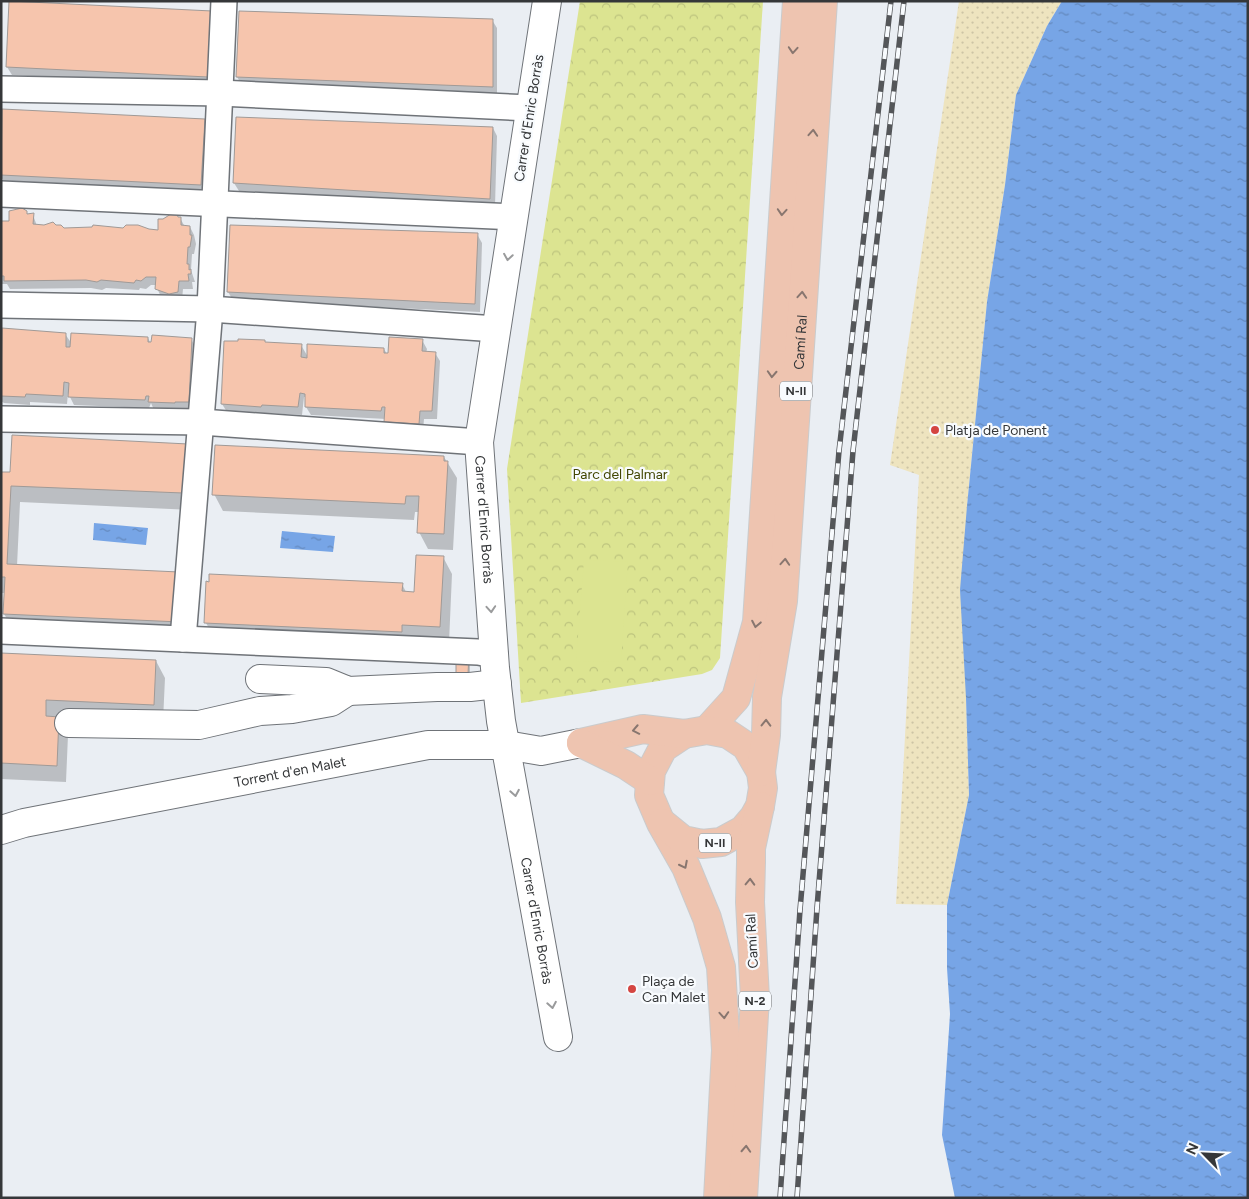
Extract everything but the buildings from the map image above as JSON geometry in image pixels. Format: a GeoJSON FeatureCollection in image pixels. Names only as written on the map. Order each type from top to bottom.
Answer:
{"type":"FeatureCollection","features":[{"type":"Feature","properties":{"kind":"main road","name":"Camí Ral"},"geometry":{"type":"LineString","coordinates":[[696,732],[736,698],[757,622],[797,1]]}},
{"type":"Feature","properties":{"kind":"main road","name":"Camí Ral"},"geometry":{"type":"LineString","coordinates":[[761,772],[766,735],[767,697],[783,601],[823,1]]}},
{"type":"Feature","properties":{"kind":"main road"},"geometry":{"type":"LineString","coordinates":[[581,743],[643,729],[696,732]]}},
{"type":"Feature","properties":{"kind":"main road","name":"N-II"},"geometry":{"type":"LineString","coordinates":[[696,732],[728,734],[746,746],[761,772],[763,788],[760,806],[754,817],[743,830],[721,842],[702,844],[683,840],[660,822],[649,795],[651,771],[664,748],[696,732]]}},
{"type":"Feature","properties":{"kind":"main road"},"geometry":{"type":"LineString","coordinates":[[581,743],[626,765],[650,781]]}},
{"type":"Feature","properties":{"kind":"main road","name":"Camí Ral"},"geometry":{"type":"LineString","coordinates":[[743,1198],[755,998],[750,902],[751,862],[760,806]]}},
{"type":"Feature","properties":{"kind":"main road","name":"N-2"},"geometry":{"type":"LineString","coordinates":[[660,822],[686,867],[707,918],[721,967],[726,1050],[718,1198]]}},
{"type":"Feature","properties":{"kind":"street"},"geometry":{"type":"LineString","coordinates":[[184,640],[210,309],[224,1]]}},
{"type":"Feature","properties":{"kind":"street","name":"Carrer d'Enric Borràs"},"geometry":{"type":"LineString","coordinates":[[547,1],[479,442],[501,721],[558,1037]]}},
{"type":"Feature","properties":{"kind":"street"},"geometry":{"type":"LineString","coordinates":[[1,89],[220,93],[530,108]]}},
{"type":"Feature","properties":{"kind":"street"},"geometry":{"type":"LineString","coordinates":[[1,194],[514,217]]}},
{"type":"Feature","properties":{"kind":"street"},"geometry":{"type":"LineString","coordinates":[[1,305],[210,309],[496,329]]}},
{"type":"Feature","properties":{"kind":"street"},"geometry":{"type":"LineString","coordinates":[[1,419],[201,422],[479,442]]}},
{"type":"Feature","properties":{"kind":"street"},"geometry":{"type":"LineString","coordinates":[[1,631],[478,652],[495,655]]}},
{"type":"Feature","properties":{"kind":"street"},"geometry":{"type":"LineString","coordinates":[[260,679],[326,682],[348,691],[470,687],[497,684]]}},
{"type":"Feature","properties":{"kind":"street"},"geometry":{"type":"LineString","coordinates":[[69,723],[199,725],[260,711],[292,709],[331,702],[348,691]]}},
{"type":"Feature","properties":{"kind":"street","name":"Torrent d'en Malet"},"geometry":{"type":"LineString","coordinates":[[1,830],[24,823],[428,745],[506,745],[541,751],[581,743]]}},
{"type":"Feature","properties":{"kind":"sand","name":"Platja de Ponent"},"geometry":{"type":"Polygon","coordinates":[[[959,1],[1062,1],[1047,26],[1016,95],[1005,185],[987,302],[967,506],[966,698],[969,795],[947,905],[896,904],[919,475],[890,465],[959,1]]]}},
{"type":"Feature","properties":{"kind":"green space","name":"Parc del Palmar"},"geometry":{"type":"Polygon","coordinates":[[[580,1],[763,1],[720,658],[712,670],[702,674],[521,703],[507,469],[580,1]]]}},
{"type":"Feature","properties":{"kind":"green space"},"geometry":{"type":"Polygon","coordinates":[[[584,560],[628,562],[621,662],[576,661],[584,560]]]}},
{"type":"Feature","properties":{"kind":"water"},"geometry":{"type":"Polygon","coordinates":[[[1062,1],[1248,1],[1248,1198],[955,1198],[942,1135],[950,1014],[947,968],[947,905],[969,795],[960,590],[987,302],[1005,185],[1016,95],[1047,26],[1062,1]]]}},
{"type":"Feature","properties":{"kind":"water"},"geometry":{"type":"Polygon","coordinates":[[[94,523],[148,528],[146,545],[93,540],[94,523]]]}},
{"type":"Feature","properties":{"kind":"water"},"geometry":{"type":"Polygon","coordinates":[[[282,531],[335,536],[333,552],[280,548],[282,531]]]}},
{"type":"Feature","properties":{"kind":"railway"},"geometry":{"type":"LineString","coordinates":[[780,1198],[800,910],[839,451],[891,1]]}},
{"type":"Feature","properties":{"kind":"railway"},"geometry":{"type":"LineString","coordinates":[[797,1198],[817,908],[853,451],[904,1]]}},
{"type":"Feature","properties":{"kind":"place","name":"Platja de Ponent"},"geometry":{"type":"Point","coordinates":[935,430]}},
{"type":"Feature","properties":{"kind":"place","name":"Plaça de Can Malet"},"geometry":{"type":"Point","coordinates":[632,989]}}]}
